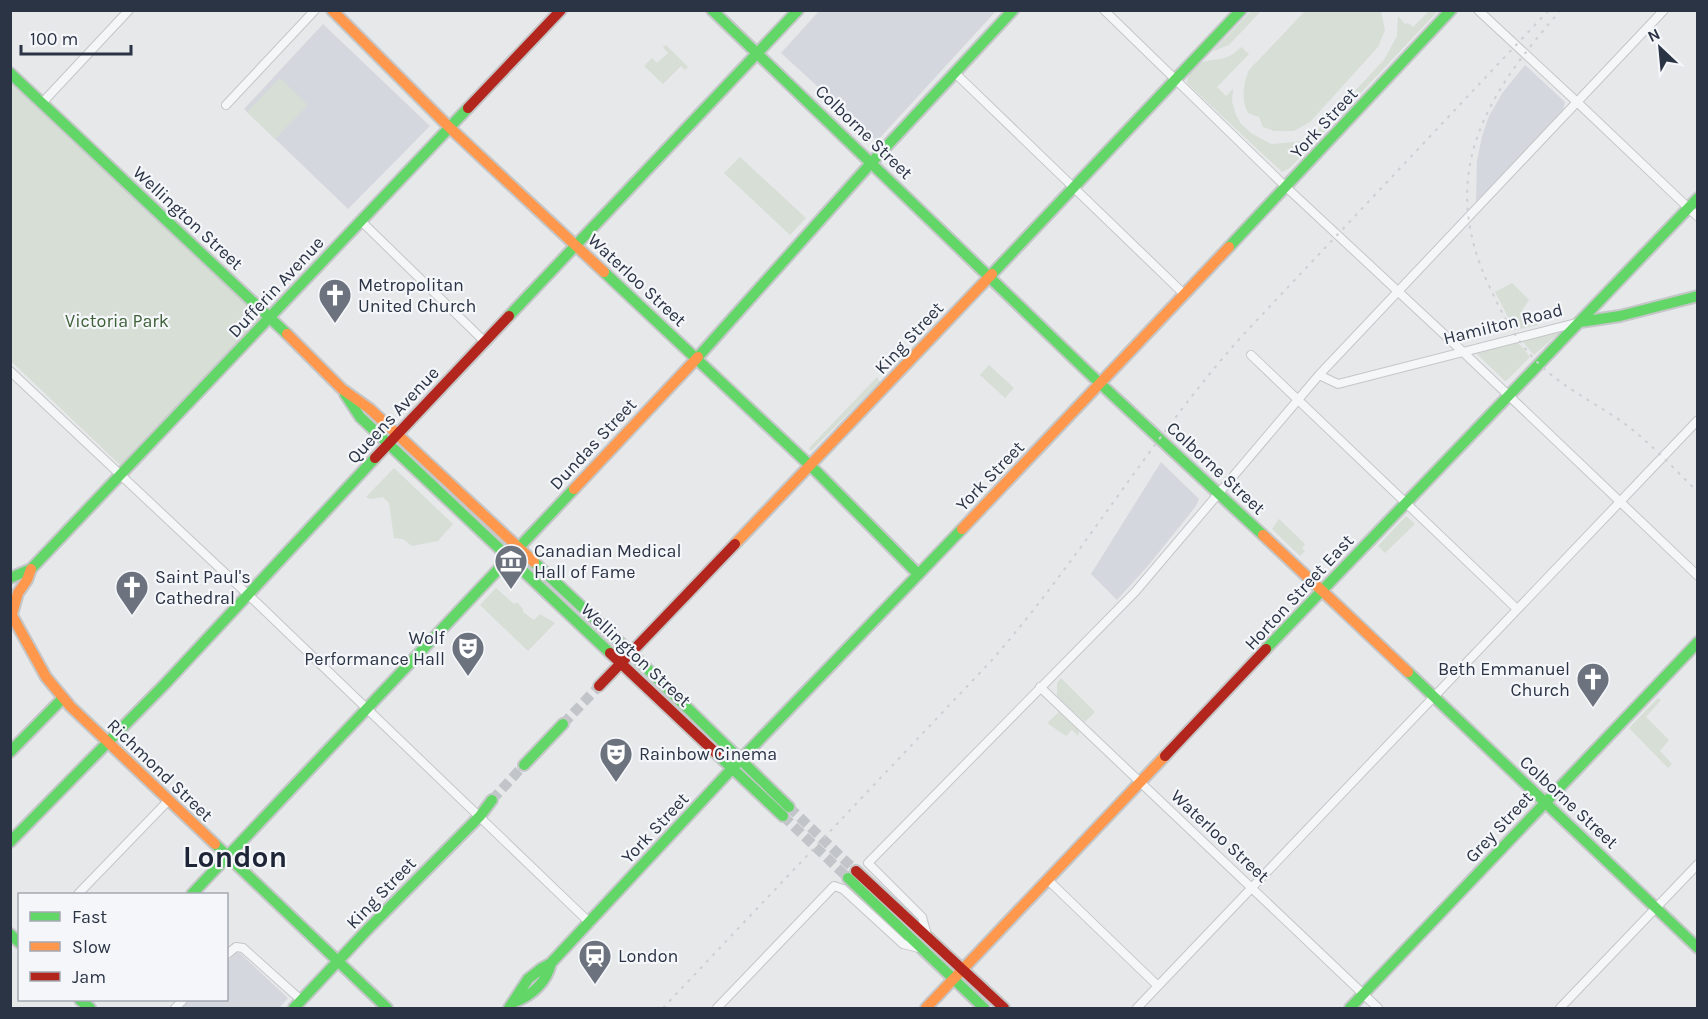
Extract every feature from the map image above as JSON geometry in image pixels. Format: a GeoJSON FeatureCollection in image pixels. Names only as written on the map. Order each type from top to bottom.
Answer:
{"type":"FeatureCollection","features":[{"type":"Feature","properties":{"kind":"main road","name":"Waterloo Street"},"geometry":{"type":"LineString","coordinates":[[332,10],[450,128],[809,466],[918,574]]}},
{"type":"Feature","properties":{"kind":"main road","name":"Dufferin Avenue"},"geometry":{"type":"LineString","coordinates":[[10,578],[31,569],[561,10]]}},
{"type":"Feature","properties":{"kind":"main road","name":"Colborne Street"},"geometry":{"type":"LineString","coordinates":[[712,10],[1101,384],[1322,590],[1698,948]]}},
{"type":"Feature","properties":{"kind":"main road","name":"Queens Avenue"},"geometry":{"type":"LineString","coordinates":[[10,842],[165,684],[798,10]]}},
{"type":"Feature","properties":{"kind":"main road","name":"Dundas Street"},"geometry":{"type":"LineString","coordinates":[[193,893],[695,358],[1013,10]]}},
{"type":"Feature","properties":{"kind":"main road","name":"King Street"},"geometry":{"type":"LineString","coordinates":[[599,686],[1241,10]]}},
{"type":"Feature","properties":{"kind":"main road","name":"York Street"},"geometry":{"type":"LineString","coordinates":[[512,1005],[518,992],[542,966],[551,963],[590,922],[740,760],[1101,384],[1451,10]]}},
{"type":"Feature","properties":{"kind":"main road","name":"Wellington Street"},"geometry":{"type":"LineString","coordinates":[[10,73],[342,389],[370,409],[398,434],[630,652],[740,760],[786,812],[732,769],[388,444],[360,417],[342,389]]}},
{"type":"Feature","properties":{"kind":"main road","name":"Horton Street East"},"geometry":{"type":"LineString","coordinates":[[926,1008],[1698,198]]}},
{"type":"Feature","properties":{"kind":"main road","name":"Hamilton Road"},"geometry":{"type":"LineString","coordinates":[[1580,322],[1620,316],[1698,296]]}},
{"type":"Feature","properties":{"kind":"main road"},"geometry":{"type":"LineString","coordinates":[[11,613],[19,590],[27,580],[31,569]]}},
{"type":"Feature","properties":{"kind":"main road","name":"Richmond Street"},"geometry":{"type":"LineString","coordinates":[[11,613],[46,677],[63,698],[168,801],[387,1008]]}},
{"type":"Feature","properties":{"kind":"main road","name":"Grey Street"},"geometry":{"type":"LineString","coordinates":[[1350,1008],[1698,642]]}},
{"type":"Feature","properties":{"kind":"main road"},"geometry":{"type":"LineString","coordinates":[[10,752],[63,698]]}},
{"type":"Feature","properties":{"kind":"main road"},"geometry":{"type":"LineString","coordinates":[[524,765],[563,724]]}},
{"type":"Feature","properties":{"kind":"main road"},"geometry":{"type":"LineString","coordinates":[[714,752],[719,767],[717,786]]}},
{"type":"Feature","properties":{"kind":"main road","name":"King Street"},"geometry":{"type":"LineString","coordinates":[[297,1004],[480,816],[492,800]]}},
{"type":"Feature","properties":{"kind":"main road"},"geometry":{"type":"LineString","coordinates":[[984,1008],[852,875],[927,935],[1004,1008]]}},
{"type":"Feature","properties":{"kind":"street"},"geometry":{"type":"LineString","coordinates":[[42,103],[129,10]]}},
{"type":"Feature","properties":{"kind":"street"},"geometry":{"type":"LineString","coordinates":[[226,105],[315,10]]}},
{"type":"Feature","properties":{"kind":"street"},"geometry":{"type":"LineString","coordinates":[[1104,10],[1286,187],[1398,290],[1698,576]]}},
{"type":"Feature","properties":{"kind":"street"},"geometry":{"type":"LineString","coordinates":[[1478,10],[1698,217]]}},
{"type":"Feature","properties":{"kind":"street"},"geometry":{"type":"LineString","coordinates":[[927,935],[922,917],[868,863],[1135,592],[1319,375],[1665,10]]}},
{"type":"Feature","properties":{"kind":"street"},"geometry":{"type":"LineString","coordinates":[[955,73],[1185,295]]}},
{"type":"Feature","properties":{"kind":"street"},"geometry":{"type":"LineString","coordinates":[[361,221],[485,342]]}},
{"type":"Feature","properties":{"kind":"street","name":"Hamilton Road"},"geometry":{"type":"LineString","coordinates":[[1319,375],[1338,384],[1580,322]]}},
{"type":"Feature","properties":{"kind":"street"},"geometry":{"type":"LineString","coordinates":[[1251,355],[1517,609]]}},
{"type":"Feature","properties":{"kind":"street"},"geometry":{"type":"LineString","coordinates":[[10,371],[590,922]]}},
{"type":"Feature","properties":{"kind":"street"},"geometry":{"type":"LineString","coordinates":[[1137,1008],[1698,420]]}},
{"type":"Feature","properties":{"kind":"street","name":"Waterloo Street"},"geometry":{"type":"LineString","coordinates":[[1040,687],[1378,1008]]}},
{"type":"Feature","properties":{"kind":"street"},"geometry":{"type":"LineString","coordinates":[[79,893],[168,801]]}},
{"type":"Feature","properties":{"kind":"street"},"geometry":{"type":"LineString","coordinates":[[1560,1008],[1698,864]]}},
{"type":"Feature","properties":{"kind":"street"},"geometry":{"type":"LineString","coordinates":[[1048,880],[1158,986]]}},
{"type":"Feature","properties":{"kind":"street"},"geometry":{"type":"LineString","coordinates":[[717,1008],[830,888],[837,886],[843,889],[903,944],[923,948]]}},
{"type":"Feature","properties":{"kind":"street"},"geometry":{"type":"LineString","coordinates":[[228,953],[236,947],[245,950],[297,1004]]}},
{"type":"Feature","properties":{"kind":"shaded area"},"geometry":{"type":"Polygon","coordinates":[[[819,11],[996,11],[877,141],[781,53],[819,11]]]}},
{"type":"Feature","properties":{"kind":"shaded area"},"geometry":{"type":"Polygon","coordinates":[[[323,24],[430,126],[348,209],[244,109],[323,24]]]}},
{"type":"Feature","properties":{"kind":"shaded area"},"geometry":{"type":"Polygon","coordinates":[[[1525,65],[1565,102],[1563,110],[1476,203],[1477,161],[1489,116],[1503,92],[1525,65]]]}},
{"type":"Feature","properties":{"kind":"shaded area"},"geometry":{"type":"Polygon","coordinates":[[[1161,462],[1199,499],[1196,506],[1147,567],[1117,600],[1091,574],[1161,462]]]}},
{"type":"Feature","properties":{"kind":"shaded area"},"geometry":{"type":"Polygon","coordinates":[[[236,953],[240,953],[288,998],[279,1008],[181,1008],[188,1001],[228,1001],[228,961],[236,953]]]}},
{"type":"Feature","properties":{"kind":"green space"},"geometry":{"type":"Polygon","coordinates":[[[1430,10],[1438,11],[1290,168],[1282,172],[1187,83],[1191,71],[1197,64],[1226,58],[1241,47],[1249,54],[1217,87],[1226,96],[1233,89],[1232,102],[1236,115],[1241,124],[1251,133],[1271,144],[1296,142],[1315,133],[1384,60],[1397,36],[1398,16],[1405,24],[1408,23],[1413,27],[1430,10]]]}},
{"type":"Feature","properties":{"kind":"green space"},"geometry":{"type":"Polygon","coordinates":[[[1251,11],[1261,11],[1229,45],[1213,51],[1251,11]]]}},
{"type":"Feature","properties":{"kind":"green space"},"geometry":{"type":"Polygon","coordinates":[[[1305,11],[1381,11],[1385,30],[1378,47],[1310,122],[1294,131],[1274,131],[1263,127],[1259,117],[1248,113],[1244,97],[1245,81],[1249,70],[1305,11]]]}},
{"type":"Feature","properties":{"kind":"green space"},"geometry":{"type":"Polygon","coordinates":[[[666,45],[688,67],[685,70],[681,66],[663,84],[644,66],[652,58],[657,63],[668,53],[663,47],[666,45]]]}},
{"type":"Feature","properties":{"kind":"green space"},"geometry":{"type":"Polygon","coordinates":[[[280,78],[308,105],[275,139],[247,112],[280,78]]]}},
{"type":"Feature","properties":{"kind":"green space","name":"Victoria Park"},"geometry":{"type":"Polygon","coordinates":[[[11,79],[261,318],[120,465],[11,361],[11,79]]]}},
{"type":"Feature","properties":{"kind":"green space"},"geometry":{"type":"Polygon","coordinates":[[[740,157],[806,218],[790,235],[724,173],[740,157]]]}},
{"type":"Feature","properties":{"kind":"green space"},"geometry":{"type":"Polygon","coordinates":[[[1512,283],[1529,300],[1522,310],[1538,325],[1515,330],[1495,292],[1512,283]]]}},
{"type":"Feature","properties":{"kind":"green space"},"geometry":{"type":"Polygon","coordinates":[[[1562,330],[1534,355],[1521,340],[1562,330]]]}},
{"type":"Feature","properties":{"kind":"green space"},"geometry":{"type":"Polygon","coordinates":[[[1517,341],[1530,357],[1505,381],[1476,353],[1478,351],[1517,341]]]}},
{"type":"Feature","properties":{"kind":"green space"},"geometry":{"type":"Polygon","coordinates":[[[989,365],[1014,388],[1005,398],[980,375],[989,365]]]}},
{"type":"Feature","properties":{"kind":"green space"},"geometry":{"type":"Polygon","coordinates":[[[877,377],[880,382],[812,450],[809,450],[810,447],[877,377]]]}},
{"type":"Feature","properties":{"kind":"green space"},"geometry":{"type":"Polygon","coordinates":[[[394,468],[453,524],[438,541],[412,546],[403,539],[394,538],[389,503],[383,497],[370,499],[366,497],[394,468]]]}},
{"type":"Feature","properties":{"kind":"green space"},"geometry":{"type":"Polygon","coordinates":[[[1406,516],[1415,524],[1385,553],[1378,546],[1406,516]]]}},
{"type":"Feature","properties":{"kind":"green space"},"geometry":{"type":"Polygon","coordinates":[[[1279,519],[1305,544],[1302,548],[1305,551],[1300,556],[1272,529],[1279,519]]]}},
{"type":"Feature","properties":{"kind":"green space"},"geometry":{"type":"Polygon","coordinates":[[[496,588],[514,604],[517,602],[523,612],[534,620],[540,614],[555,623],[528,651],[480,605],[496,588]]]}},
{"type":"Feature","properties":{"kind":"green space"},"geometry":{"type":"Polygon","coordinates":[[[1061,678],[1095,712],[1085,722],[1057,696],[1057,683],[1061,678]]]}},
{"type":"Feature","properties":{"kind":"green space"},"geometry":{"type":"Polygon","coordinates":[[[1658,698],[1661,700],[1646,717],[1669,740],[1660,751],[1672,764],[1668,768],[1629,728],[1658,698]]]}},
{"type":"Feature","properties":{"kind":"green space"},"geometry":{"type":"Polygon","coordinates":[[[1059,712],[1079,731],[1078,736],[1072,730],[1066,736],[1047,723],[1059,712]]]}},
{"type":"Feature","properties":{"kind":"tunnel"},"geometry":{"type":"LineString","coordinates":[[563,724],[599,686]]}},
{"type":"Feature","properties":{"kind":"tunnel"},"geometry":{"type":"LineString","coordinates":[[492,800],[524,765]]}},
{"type":"Feature","properties":{"kind":"tunnel"},"geometry":{"type":"LineString","coordinates":[[789,807],[856,871]]}},
{"type":"Feature","properties":{"kind":"tunnel"},"geometry":{"type":"LineString","coordinates":[[783,816],[848,878]]}},
{"type":"Feature","properties":{"kind":"railway"},"geometry":{"type":"LineString","coordinates":[[663,1008],[992,660],[1056,580],[1177,415],[1242,336],[1549,10]]}},
{"type":"Feature","properties":{"kind":"railway"},"geometry":{"type":"LineString","coordinates":[[1561,10],[1510,74],[1491,106],[1477,138],[1469,173],[1468,209],[1474,247],[1500,309],[1531,356],[1558,380],[1631,429],[1698,492]]}},
{"type":"Feature","properties":{"kind":"traffic: fast"},"geometry":{"type":"LineString","coordinates":[[712,10],[1090,374],[1263,535]]}},
{"type":"Feature","properties":{"kind":"traffic: fast"},"geometry":{"type":"LineString","coordinates":[[509,316],[798,10]]}},
{"type":"Feature","properties":{"kind":"traffic: fast"},"geometry":{"type":"LineString","coordinates":[[698,357],[872,162],[1013,10]]}},
{"type":"Feature","properties":{"kind":"traffic: fast"},"geometry":{"type":"LineString","coordinates":[[992,274],[1241,10]]}},
{"type":"Feature","properties":{"kind":"traffic: fast"},"geometry":{"type":"LineString","coordinates":[[1229,247],[1451,10]]}},
{"type":"Feature","properties":{"kind":"traffic: fast"},"geometry":{"type":"LineString","coordinates":[[10,73],[287,334]]}},
{"type":"Feature","properties":{"kind":"traffic: fast"},"geometry":{"type":"LineString","coordinates":[[10,578],[31,569],[468,108]]}},
{"type":"Feature","properties":{"kind":"traffic: fast"},"geometry":{"type":"LineString","coordinates":[[1266,649],[1698,198]]}},
{"type":"Feature","properties":{"kind":"traffic: fast"},"geometry":{"type":"LineString","coordinates":[[604,272],[818,473],[918,574]]}},
{"type":"Feature","properties":{"kind":"traffic: fast"},"geometry":{"type":"LineString","coordinates":[[1580,322],[1620,316],[1698,296]]}},
{"type":"Feature","properties":{"kind":"traffic: fast"},"geometry":{"type":"LineString","coordinates":[[345,394],[360,417],[610,653]]}},
{"type":"Feature","properties":{"kind":"traffic: fast"},"geometry":{"type":"LineString","coordinates":[[10,842],[165,684],[375,458]]}},
{"type":"Feature","properties":{"kind":"traffic: fast"},"geometry":{"type":"LineString","coordinates":[[193,893],[574,489]]}},
{"type":"Feature","properties":{"kind":"traffic: fast"},"geometry":{"type":"LineString","coordinates":[[509,1008],[528,979],[551,963],[740,760],[962,529]]}},
{"type":"Feature","properties":{"kind":"traffic: fast"},"geometry":{"type":"LineString","coordinates":[[534,562],[789,807]]}},
{"type":"Feature","properties":{"kind":"traffic: fast"},"geometry":{"type":"LineString","coordinates":[[1350,1008],[1698,642]]}},
{"type":"Feature","properties":{"kind":"traffic: fast"},"geometry":{"type":"LineString","coordinates":[[1408,672],[1698,948]]}},
{"type":"Feature","properties":{"kind":"traffic: fast"},"geometry":{"type":"LineString","coordinates":[[10,752],[63,698]]}},
{"type":"Feature","properties":{"kind":"traffic: fast"},"geometry":{"type":"LineString","coordinates":[[524,765],[563,724]]}},
{"type":"Feature","properties":{"kind":"traffic: fast"},"geometry":{"type":"LineString","coordinates":[[718,755],[783,816]]}},
{"type":"Feature","properties":{"kind":"traffic: fast"},"geometry":{"type":"LineString","coordinates":[[294,1008],[368,929],[480,816],[492,800]]}},
{"type":"Feature","properties":{"kind":"traffic: fast"},"geometry":{"type":"LineString","coordinates":[[215,844],[387,1008]]}},
{"type":"Feature","properties":{"kind":"traffic: fast"},"geometry":{"type":"LineString","coordinates":[[848,878],[984,1008]]}},
{"type":"Feature","properties":{"kind":"traffic: fast"},"geometry":{"type":"LineString","coordinates":[[10,934],[18,941]]}},
{"type":"Feature","properties":{"kind":"traffic: fast"},"geometry":{"type":"LineString","coordinates":[[515,1002],[538,987],[551,963]]}},
{"type":"Feature","properties":{"kind":"traffic: fast"},"geometry":{"type":"LineString","coordinates":[[81,1001],[90,1008]]}},
{"type":"Feature","properties":{"kind":"traffic: slow"},"geometry":{"type":"LineString","coordinates":[[332,10],[450,128],[604,272]]}},
{"type":"Feature","properties":{"kind":"traffic: slow"},"geometry":{"type":"LineString","coordinates":[[962,529],[1229,247]]}},
{"type":"Feature","properties":{"kind":"traffic: slow"},"geometry":{"type":"LineString","coordinates":[[735,544],[992,274]]}},
{"type":"Feature","properties":{"kind":"traffic: slow"},"geometry":{"type":"LineString","coordinates":[[287,334],[342,389],[370,409],[534,562]]}},
{"type":"Feature","properties":{"kind":"traffic: slow"},"geometry":{"type":"LineString","coordinates":[[574,489],[698,357]]}},
{"type":"Feature","properties":{"kind":"traffic: slow"},"geometry":{"type":"LineString","coordinates":[[1263,535],[1408,672]]}},
{"type":"Feature","properties":{"kind":"traffic: slow"},"geometry":{"type":"LineString","coordinates":[[12,614],[18,593],[31,569]]}},
{"type":"Feature","properties":{"kind":"traffic: slow"},"geometry":{"type":"LineString","coordinates":[[10,612],[46,677],[70,706],[215,844]]}},
{"type":"Feature","properties":{"kind":"traffic: slow"},"geometry":{"type":"LineString","coordinates":[[926,1008],[1165,756]]}},
{"type":"Feature","properties":{"kind":"traffic: jam"},"geometry":{"type":"LineString","coordinates":[[468,108],[561,10]]}},
{"type":"Feature","properties":{"kind":"traffic: jam"},"geometry":{"type":"LineString","coordinates":[[375,458],[509,316]]}},
{"type":"Feature","properties":{"kind":"traffic: jam"},"geometry":{"type":"LineString","coordinates":[[599,686],[735,544]]}},
{"type":"Feature","properties":{"kind":"traffic: jam"},"geometry":{"type":"LineString","coordinates":[[1165,756],[1266,649]]}},
{"type":"Feature","properties":{"kind":"traffic: jam"},"geometry":{"type":"LineString","coordinates":[[610,653],[718,755]]}},
{"type":"Feature","properties":{"kind":"traffic: jam"},"geometry":{"type":"LineString","coordinates":[[856,871],[1004,1008]]}},
{"type":"Feature","properties":{"kind":"place","name":"Metropolitan United Church"},"geometry":{"type":"Point","coordinates":[335,324]}},
{"type":"Feature","properties":{"kind":"place","name":"Canadian Medical Hall of Fame"},"geometry":{"type":"Point","coordinates":[511,590]}},
{"type":"Feature","properties":{"kind":"place","name":"Saint Paul's Cathedral"},"geometry":{"type":"Point","coordinates":[132,616]}},
{"type":"Feature","properties":{"kind":"place","name":"Wolf Performance Hall"},"geometry":{"type":"Point","coordinates":[468,677]}},
{"type":"Feature","properties":{"kind":"place","name":"Beth Emmanuel Church"},"geometry":{"type":"Point","coordinates":[1593,708]}},
{"type":"Feature","properties":{"kind":"place","name":"Rainbow Cinema"},"geometry":{"type":"Point","coordinates":[616,783]}},
{"type":"Feature","properties":{"kind":"place","name":"London"},"geometry":{"type":"Point","coordinates":[595,985]}},
{"type":"Feature","properties":{"kind":"district","name":"London"},"geometry":{"type":"Point","coordinates":[235,857]}}]}
